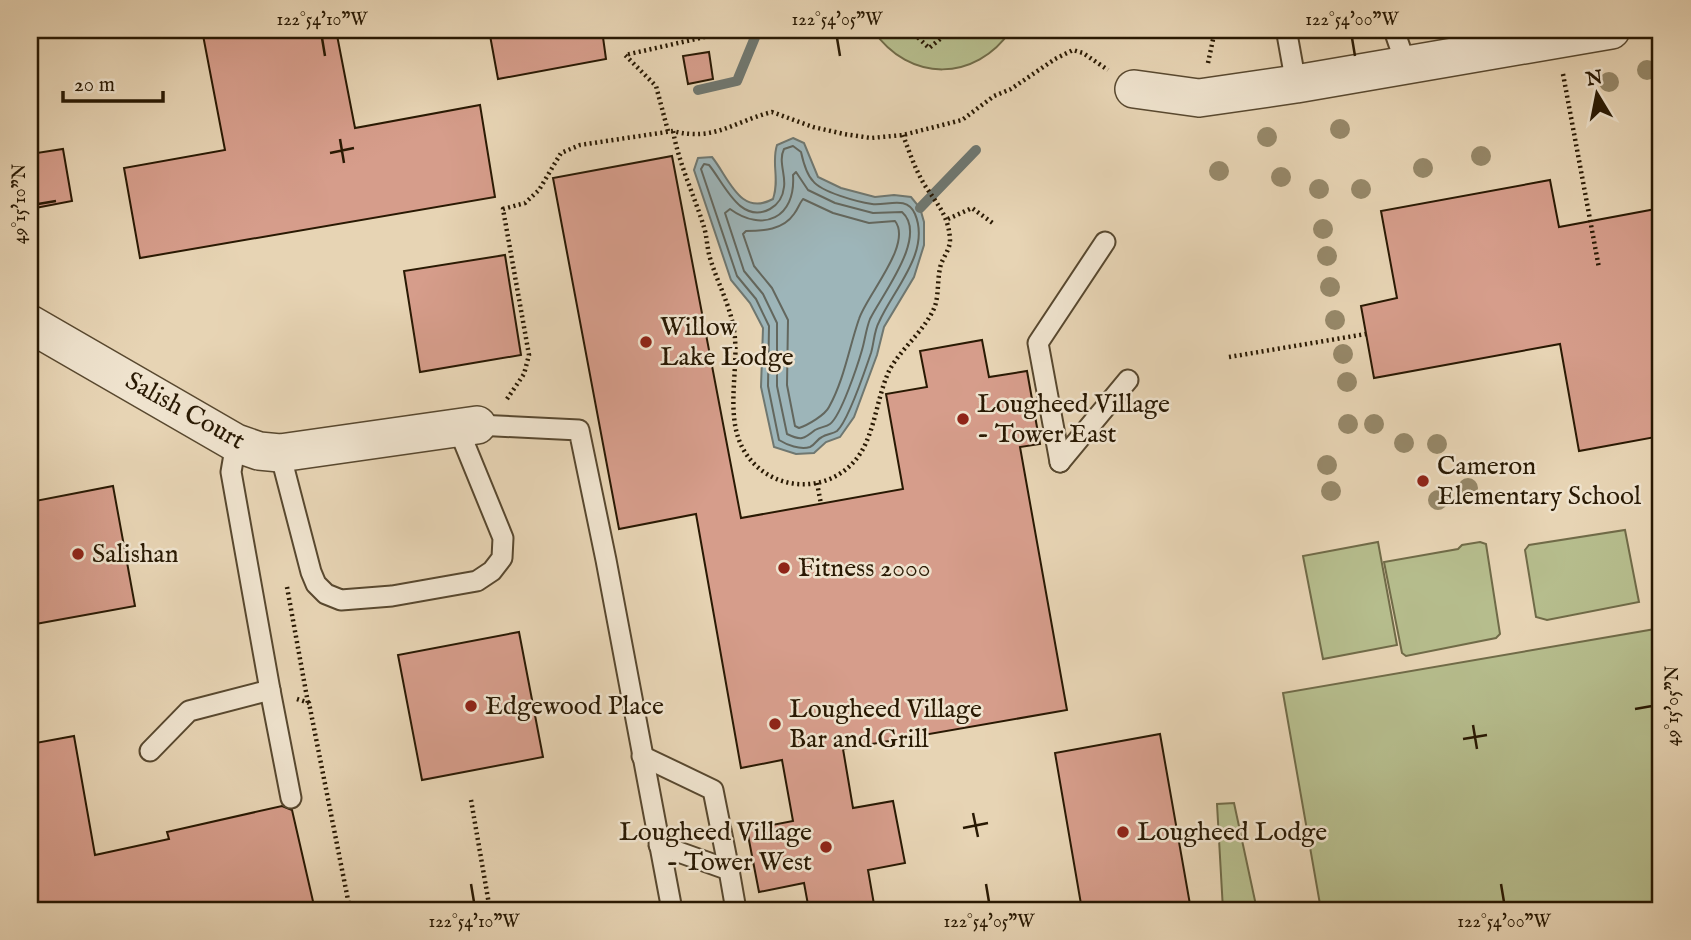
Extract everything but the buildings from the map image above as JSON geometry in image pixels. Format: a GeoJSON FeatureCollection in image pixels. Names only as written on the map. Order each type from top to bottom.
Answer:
{"type":"FeatureCollection","features":[{"type":"Feature","properties":{"kind":"street"},"geometry":{"type":"LineString","coordinates":[[1134,89],[1199,98],[1611,30]]}},
{"type":"Feature","properties":{"kind":"street","name":"Salish Court"},"geometry":{"type":"LineString","coordinates":[[30,324],[236,443],[259,451],[279,453],[468,426]]}},
{"type":"Feature","properties":{"kind":"lane"},"geometry":{"type":"LineString","coordinates":[[1289,30],[1287,34],[1296,84]]}},
{"type":"Feature","properties":{"kind":"lane"},"geometry":{"type":"LineString","coordinates":[[1394,30],[1406,65]]}},
{"type":"Feature","properties":{"kind":"lane"},"geometry":{"type":"LineString","coordinates":[[1105,242],[1038,343],[1060,462],[1128,380]]}},
{"type":"Feature","properties":{"kind":"lane"},"geometry":{"type":"LineString","coordinates":[[279,453],[310,572],[316,584],[326,594],[341,600],[392,596],[477,581],[492,571],[502,558],[503,538],[468,426],[579,430],[672,910]]}},
{"type":"Feature","properties":{"kind":"lane"},"geometry":{"type":"LineString","coordinates":[[236,443],[232,472],[291,798]]}},
{"type":"Feature","properties":{"kind":"lane"},"geometry":{"type":"LineString","coordinates":[[150,751],[189,711],[270,690]]}},
{"type":"Feature","properties":{"kind":"lane"},"geometry":{"type":"LineString","coordinates":[[642,755],[713,790],[736,910]]}},
{"type":"Feature","properties":{"kind":"lane"},"geometry":{"type":"LineString","coordinates":[[659,845],[729,870]]}},
{"type":"Feature","properties":{"kind":"path"},"geometry":{"type":"LineString","coordinates":[[721,30],[718,34],[625,55],[656,86],[729,310],[735,338],[734,423],[739,443],[748,458],[765,475],[788,485],[817,483],[844,470],[863,449],[877,413],[888,372],[936,304],[941,264],[951,242],[948,219],[923,183],[903,135]]}},
{"type":"Feature","properties":{"kind":"path"},"geometry":{"type":"LineString","coordinates":[[910,30],[929,48],[951,30]]}},
{"type":"Feature","properties":{"kind":"path"},"geometry":{"type":"LineString","coordinates":[[1208,64],[1215,30]]}},
{"type":"Feature","properties":{"kind":"path"},"geometry":{"type":"LineString","coordinates":[[468,426],[510,396],[524,374],[529,355],[503,209],[525,202],[539,190],[561,153],[580,145],[671,131],[690,135],[714,133],[772,112],[813,127],[844,134],[871,138],[903,135],[962,120],[994,96],[1011,89],[1073,50],[1083,53],[1134,89]]}},
{"type":"Feature","properties":{"kind":"path"},"geometry":{"type":"LineString","coordinates":[[1561,63],[1599,268]]}},
{"type":"Feature","properties":{"kind":"path"},"geometry":{"type":"LineString","coordinates":[[948,219],[972,208],[993,223]]}},
{"type":"Feature","properties":{"kind":"path"},"geometry":{"type":"LineString","coordinates":[[1229,357],[1366,334]]}},
{"type":"Feature","properties":{"kind":"path"},"geometry":{"type":"LineString","coordinates":[[817,483],[821,504]]}},
{"type":"Feature","properties":{"kind":"path"},"geometry":{"type":"LineString","coordinates":[[284,574],[350,910]]}},
{"type":"Feature","properties":{"kind":"path"},"geometry":{"type":"LineString","coordinates":[[270,690],[309,703]]}},
{"type":"Feature","properties":{"kind":"path"},"geometry":{"type":"LineString","coordinates":[[471,800],[490,910]]}},
{"type":"Feature","properties":{"kind":"green space"},"geometry":{"type":"Polygon","coordinates":[[[873,30],[1011,30],[996,47],[980,59],[961,67],[942,69],[923,67],[905,60],[888,47],[873,30]]]}},
{"type":"Feature","properties":{"kind":"green space"},"geometry":{"type":"Polygon","coordinates":[[[1625,530],[1639,602],[1547,620],[1536,617],[1525,550],[1529,545],[1625,530]]]}},
{"type":"Feature","properties":{"kind":"green space"},"geometry":{"type":"Polygon","coordinates":[[[1378,542],[1397,645],[1323,659],[1303,556],[1378,542]]]}},
{"type":"Feature","properties":{"kind":"green space"},"geometry":{"type":"Polygon","coordinates":[[[1480,542],[1486,544],[1500,634],[1496,638],[1406,656],[1402,653],[1384,562],[1458,549],[1462,545],[1480,542]]]}},
{"type":"Feature","properties":{"kind":"green space"},"geometry":{"type":"Polygon","coordinates":[[[1661,628],[1661,910],[1321,910],[1283,693],[1661,628]]]}},
{"type":"Feature","properties":{"kind":"green space"},"geometry":{"type":"Polygon","coordinates":[[[1234,803],[1257,910],[1223,910],[1217,804],[1234,803]]]}},
{"type":"Feature","properties":{"kind":"water"},"geometry":{"type":"Polygon","coordinates":[[[793,138],[804,143],[818,177],[841,188],[875,197],[911,197],[920,208],[924,222],[924,245],[914,277],[884,327],[877,355],[854,417],[840,437],[826,442],[814,453],[796,454],[774,447],[761,387],[763,328],[750,303],[731,280],[694,170],[698,158],[712,157],[736,193],[752,203],[762,203],[773,199],[775,192],[777,145],[793,138]]]}},
{"type":"Feature","properties":{"kind":"waterway"},"geometry":{"type":"LineString","coordinates":[[698,90],[737,81],[758,30]]}},
{"type":"Feature","properties":{"kind":"waterway"},"geometry":{"type":"LineString","coordinates":[[920,208],[976,150]]}},
{"type":"Feature","properties":{"kind":"place","name":"Willow Lake Lodge"},"geometry":{"type":"Point","coordinates":[646,342]}},
{"type":"Feature","properties":{"kind":"place","name":"Lougheed Village - Tower East"},"geometry":{"type":"Point","coordinates":[963,419]}},
{"type":"Feature","properties":{"kind":"place","name":"Cameron Elementary School"},"geometry":{"type":"Point","coordinates":[1423,481]}},
{"type":"Feature","properties":{"kind":"place","name":"Salishan"},"geometry":{"type":"Point","coordinates":[78,554]}},
{"type":"Feature","properties":{"kind":"place","name":"Fitness 2000"},"geometry":{"type":"Point","coordinates":[784,568]}},
{"type":"Feature","properties":{"kind":"place","name":"Edgewood Place"},"geometry":{"type":"Point","coordinates":[471,706]}},
{"type":"Feature","properties":{"kind":"place","name":"Lougheed Village Bar and Grill"},"geometry":{"type":"Point","coordinates":[775,724]}},
{"type":"Feature","properties":{"kind":"place","name":"Lougheed Lodge"},"geometry":{"type":"Point","coordinates":[1123,832]}},
{"type":"Feature","properties":{"kind":"place","name":"Lougheed Village - Tower West"},"geometry":{"type":"Point","coordinates":[826,847]}}]}
